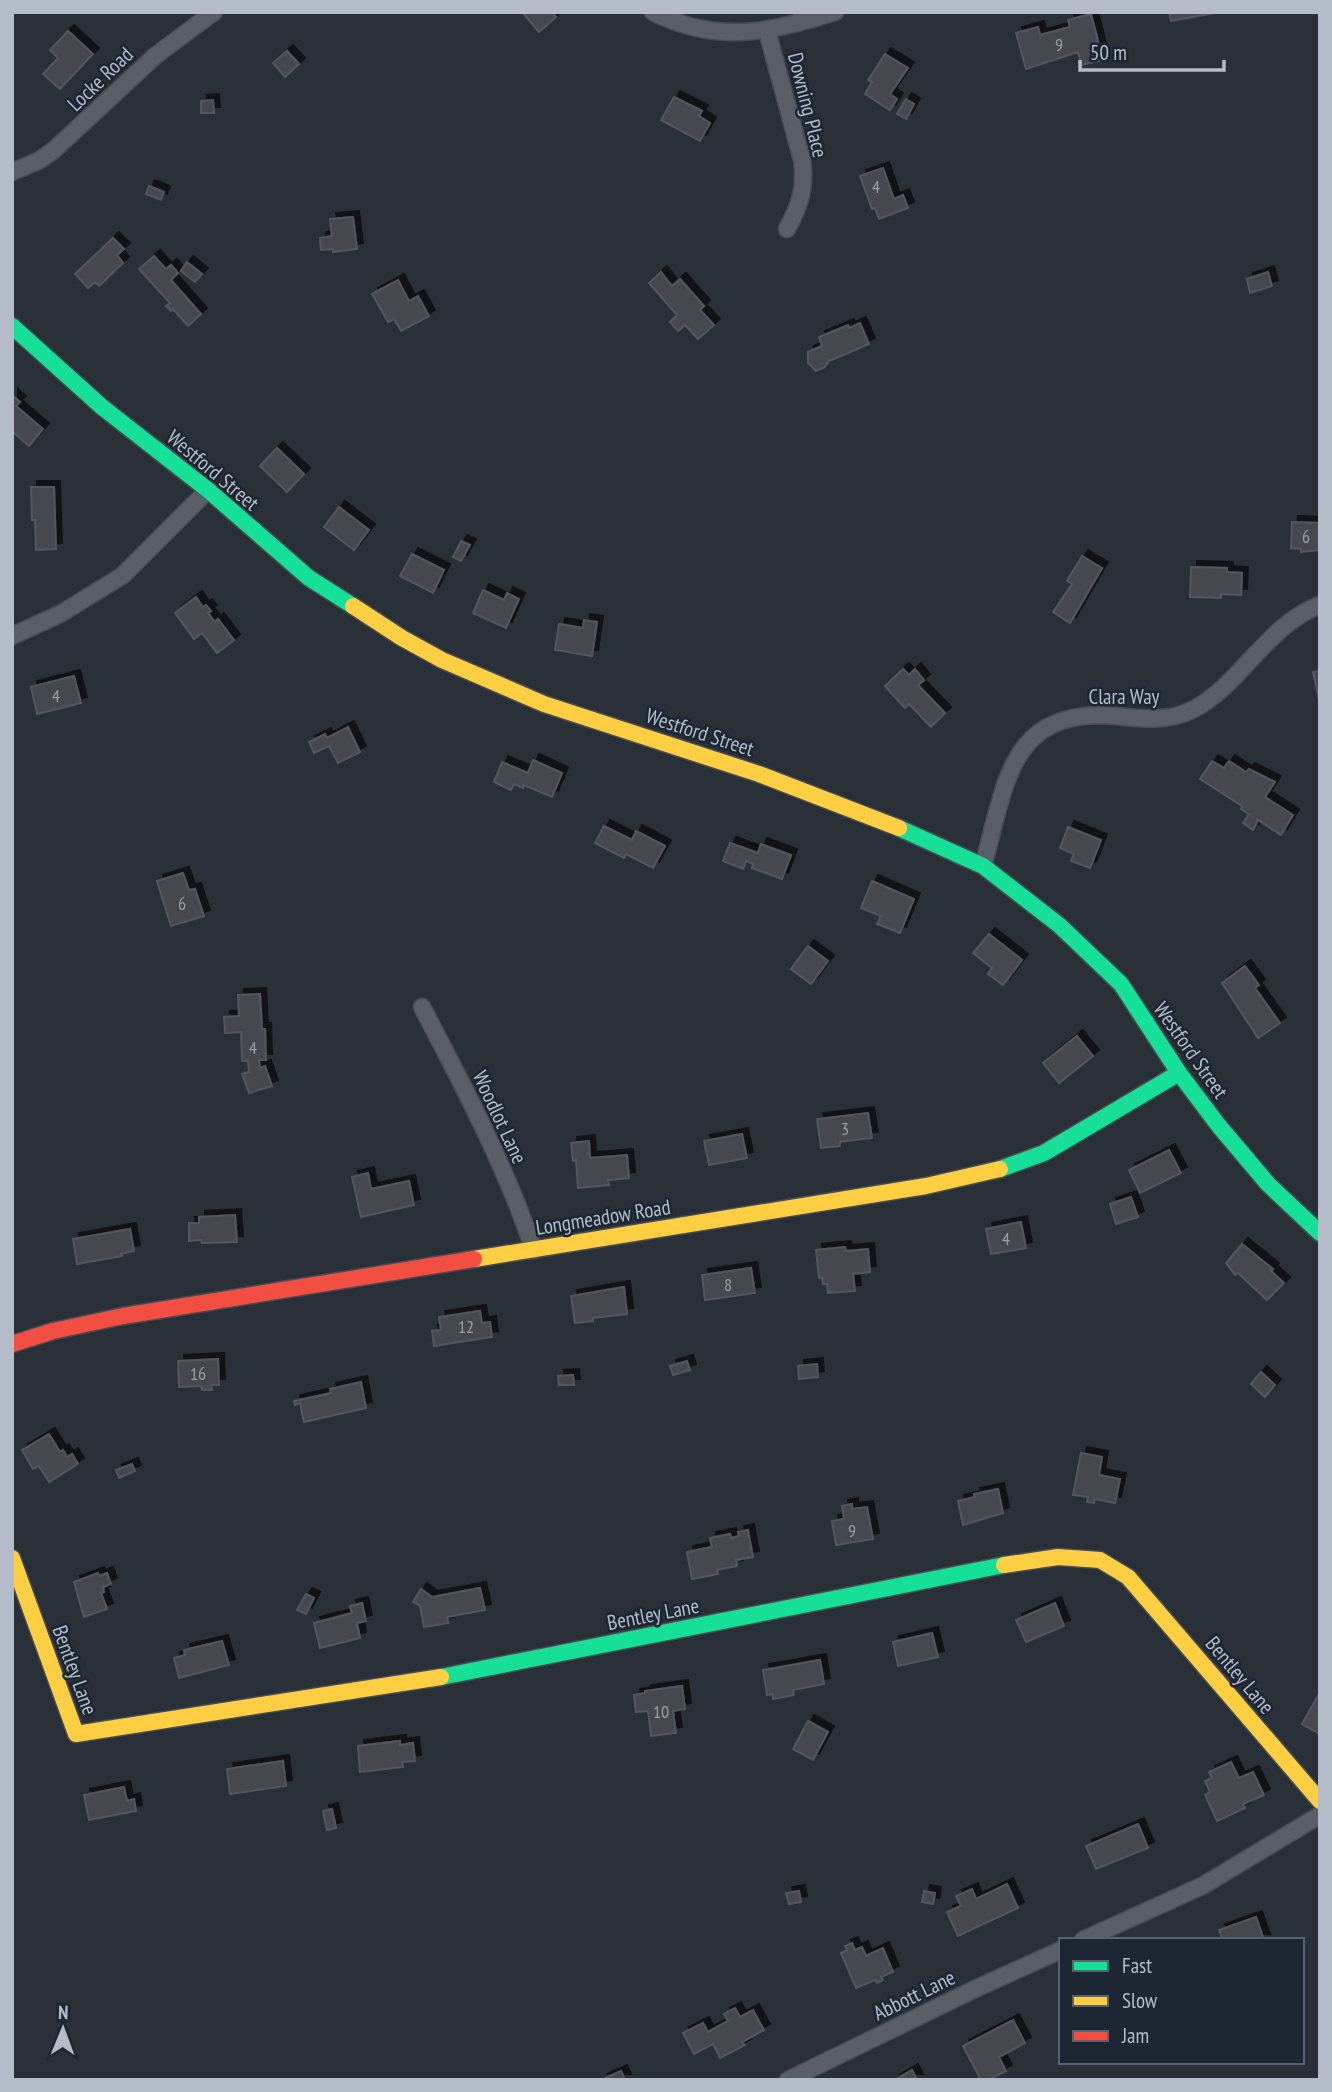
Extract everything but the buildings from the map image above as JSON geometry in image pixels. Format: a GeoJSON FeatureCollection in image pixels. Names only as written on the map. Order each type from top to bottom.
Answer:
{"type":"FeatureCollection","features":[{"type":"Feature","properties":{"kind":"street","name":"Locke Road"},"geometry":{"type":"LineString","coordinates":[[12,172],[40,160],[54,150],[155,56],[214,12]]}},
{"type":"Feature","properties":{"kind":"street"},"geometry":{"type":"LineString","coordinates":[[653,12],[695,29],[750,33],[767,31],[835,12]]}},
{"type":"Feature","properties":{"kind":"street","name":"Downing Place"},"geometry":{"type":"LineString","coordinates":[[767,31],[802,160],[804,178],[803,194],[787,229]]}},
{"type":"Feature","properties":{"kind":"street","name":"Westford Street"},"geometry":{"type":"LineString","coordinates":[[12,326],[103,407],[208,490],[309,578],[358,612],[442,660],[544,705],[820,796],[983,866],[1059,925],[1121,984],[1179,1073],[1219,1126],[1268,1184],[1320,1233]]}},
{"type":"Feature","properties":{"kind":"street"},"geometry":{"type":"LineString","coordinates":[[12,636],[60,614],[122,576],[208,490]]}},
{"type":"Feature","properties":{"kind":"street","name":"Clara Way"},"geometry":{"type":"LineString","coordinates":[[983,866],[1010,770],[1019,752],[1031,738],[1063,721],[1083,716],[1150,719],[1181,715],[1193,710],[1218,692],[1287,624],[1320,605]]}},
{"type":"Feature","properties":{"kind":"street","name":"Woodlot Lane"},"geometry":{"type":"LineString","coordinates":[[422,1007],[479,1119],[534,1250]]}},
{"type":"Feature","properties":{"kind":"street","name":"Longmeadow Road"},"geometry":{"type":"LineString","coordinates":[[12,1344],[52,1331],[123,1316],[926,1186],[993,1171],[1044,1153],[1179,1073]]}},
{"type":"Feature","properties":{"kind":"street","name":"Bentley Lane"},"geometry":{"type":"LineString","coordinates":[[12,1558],[76,1734],[413,1683],[1013,1563],[1058,1558],[1100,1560],[1128,1577],[1320,1801]]}},
{"type":"Feature","properties":{"kind":"street"},"geometry":{"type":"LineString","coordinates":[[1087,1938],[1204,1885],[1320,1815]]}},
{"type":"Feature","properties":{"kind":"street","name":"Abbott Lane"},"geometry":{"type":"LineString","coordinates":[[788,2080],[1059,1951]]}},
{"type":"Feature","properties":{"kind":"traffic: fast"},"geometry":{"type":"LineString","coordinates":[[12,326],[102,407],[208,490],[309,578],[353,606]]}},
{"type":"Feature","properties":{"kind":"traffic: fast"},"geometry":{"type":"LineString","coordinates":[[899,828],[983,866],[1059,925],[1121,984],[1179,1073],[1219,1126],[1268,1184],[1320,1233]]}},
{"type":"Feature","properties":{"kind":"traffic: fast"},"geometry":{"type":"LineString","coordinates":[[1000,1169],[1044,1153],[1179,1073]]}},
{"type":"Feature","properties":{"kind":"traffic: fast"},"geometry":{"type":"LineString","coordinates":[[441,1677],[1004,1565]]}},
{"type":"Feature","properties":{"kind":"traffic: slow"},"geometry":{"type":"LineString","coordinates":[[353,606],[442,660],[544,704],[759,774],[899,828]]}},
{"type":"Feature","properties":{"kind":"traffic: slow"},"geometry":{"type":"LineString","coordinates":[[474,1259],[926,1186],[1000,1169]]}},
{"type":"Feature","properties":{"kind":"traffic: slow"},"geometry":{"type":"LineString","coordinates":[[1004,1565],[1058,1557],[1100,1560],[1128,1577],[1320,1801]]}},
{"type":"Feature","properties":{"kind":"traffic: slow"},"geometry":{"type":"LineString","coordinates":[[12,1558],[76,1734],[441,1677]]}},
{"type":"Feature","properties":{"kind":"traffic: jam"},"geometry":{"type":"LineString","coordinates":[[12,1344],[53,1331],[123,1316],[474,1259]]}}]}
